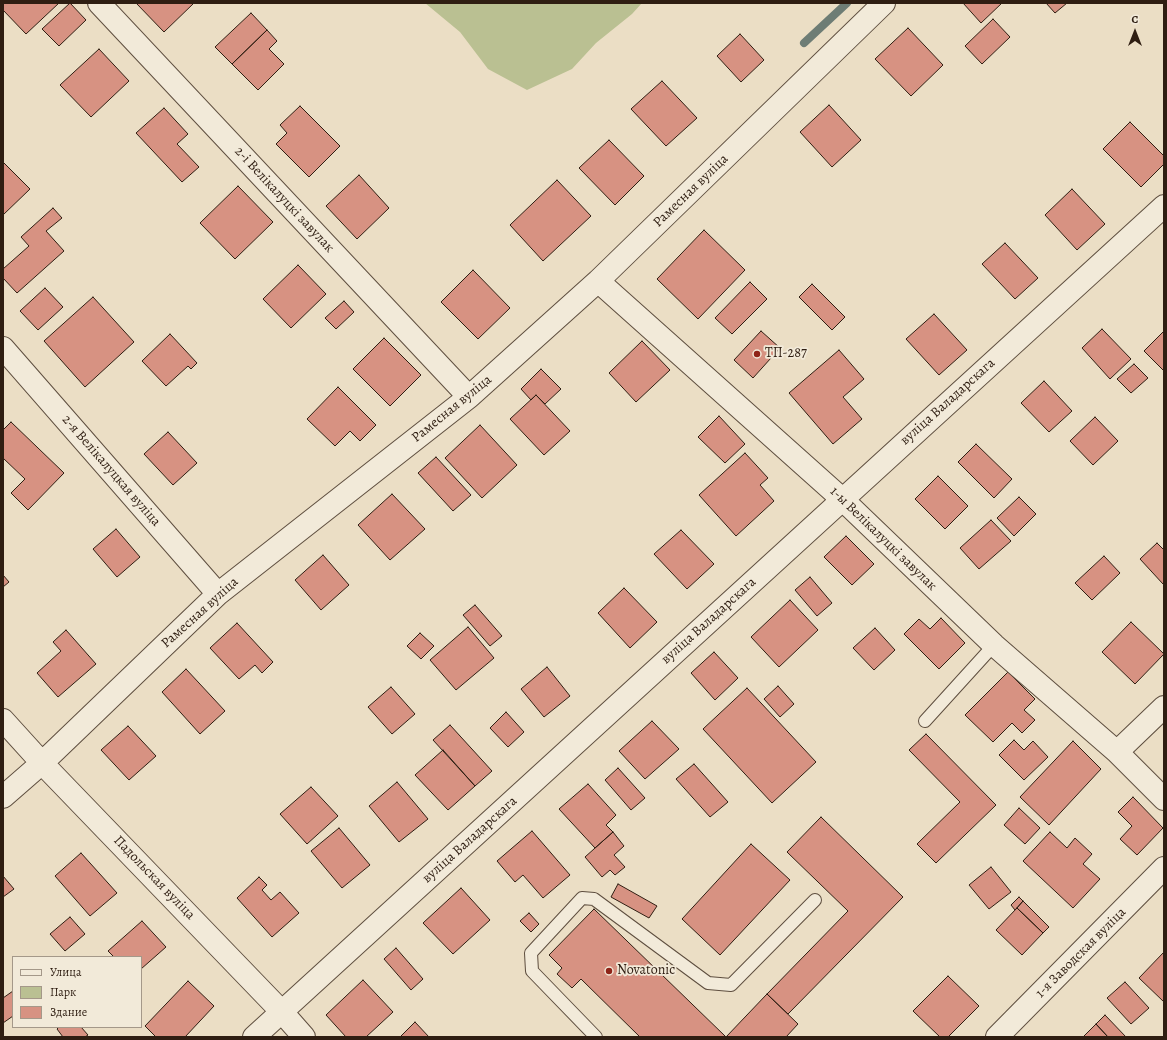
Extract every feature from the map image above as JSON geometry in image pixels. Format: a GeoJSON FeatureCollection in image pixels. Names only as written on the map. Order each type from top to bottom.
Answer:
{"type":"FeatureCollection","features":[{"type":"Feature","properties":{"kind":"street","name":"2-і Велікалуцкі завулак"},"geometry":{"type":"LineString","coordinates":[[99,3],[469,397]]}},
{"type":"Feature","properties":{"kind":"street","name":"Рамесная вуліца"},"geometry":{"type":"LineString","coordinates":[[3,797],[42,763],[218,594],[469,397],[598,281],[884,3]]}},
{"type":"Feature","properties":{"kind":"street","name":"вуліца Валадарскага"},"geometry":{"type":"LineString","coordinates":[[254,1037],[1164,206]]}},
{"type":"Feature","properties":{"kind":"street","name":"1-ы Велікалуцкі завулак"},"geometry":{"type":"LineString","coordinates":[[598,281],[842,499],[994,645],[1117,752],[1164,799]]}},
{"type":"Feature","properties":{"kind":"street","name":"2-я Велікалуцкая вуліца"},"geometry":{"type":"LineString","coordinates":[[3,348],[218,594]]}},
{"type":"Feature","properties":{"kind":"street"},"geometry":{"type":"LineString","coordinates":[[1117,752],[1164,707]]}},
{"type":"Feature","properties":{"kind":"street","name":"Падольская вуліца"},"geometry":{"type":"LineString","coordinates":[[3,720],[42,763],[282,1012],[304,1037]]}},
{"type":"Feature","properties":{"kind":"street","name":"1-я Заводская вуліца"},"geometry":{"type":"LineString","coordinates":[[997,1037],[1164,868]]}},
{"type":"Feature","properties":{"kind":"lane"},"geometry":{"type":"LineString","coordinates":[[925,721],[994,645]]}},
{"type":"Feature","properties":{"kind":"lane"},"geometry":{"type":"LineString","coordinates":[[596,1037],[532,971],[531,952],[582,898],[594,899],[708,983],[731,985],[815,900]]}},
{"type":"Feature","properties":{"kind":"green space"},"geometry":{"type":"Polygon","coordinates":[[[425,3],[642,3],[632,14],[596,43],[572,69],[527,90],[488,69],[460,32],[425,3]]]}},
{"type":"Feature","properties":{"kind":"building"},"geometry":{"type":"Polygon","coordinates":[[[3,3],[59,3],[26,34],[3,10],[3,3]]]}},
{"type":"Feature","properties":{"kind":"building"},"geometry":{"type":"Polygon","coordinates":[[[70,3],[86,20],[59,46],[42,29],[70,3]]]}},
{"type":"Feature","properties":{"kind":"building"},"geometry":{"type":"Polygon","coordinates":[[[136,3],[194,3],[164,32],[136,3]]]}},
{"type":"Feature","properties":{"kind":"building"},"geometry":{"type":"Polygon","coordinates":[[[963,3],[1002,3],[981,23],[963,3]]]}},
{"type":"Feature","properties":{"kind":"building"},"geometry":{"type":"Polygon","coordinates":[[[1046,3],[1067,3],[1055,13],[1046,3]]]}},
{"type":"Feature","properties":{"kind":"building"},"geometry":{"type":"Polygon","coordinates":[[[251,13],[267,30],[232,64],[215,47],[251,13]]]}},
{"type":"Feature","properties":{"kind":"building"},"geometry":{"type":"Polygon","coordinates":[[[993,19],[1010,37],[982,64],[965,46],[993,19]]]}},
{"type":"Feature","properties":{"kind":"building"},"geometry":{"type":"Polygon","coordinates":[[[908,28],[943,65],[911,96],[875,59],[908,28]]]}},
{"type":"Feature","properties":{"kind":"building"},"geometry":{"type":"Polygon","coordinates":[[[267,30],[277,41],[269,49],[284,64],[258,90],[232,64],[267,30]]]}},
{"type":"Feature","properties":{"kind":"building"},"geometry":{"type":"Polygon","coordinates":[[[740,34],[764,60],[741,82],[717,56],[740,34]]]}},
{"type":"Feature","properties":{"kind":"building"},"geometry":{"type":"Polygon","coordinates":[[[99,49],[129,81],[91,117],[60,85],[99,49]]]}},
{"type":"Feature","properties":{"kind":"building"},"geometry":{"type":"Polygon","coordinates":[[[662,81],[697,118],[666,146],[631,109],[662,81]]]}},
{"type":"Feature","properties":{"kind":"building"},"geometry":{"type":"Polygon","coordinates":[[[829,105],[861,140],[832,167],[800,132],[829,105]]]}},
{"type":"Feature","properties":{"kind":"building"},"geometry":{"type":"Polygon","coordinates":[[[300,106],[340,146],[309,177],[276,144],[287,133],[280,125],[300,106]]]}},
{"type":"Feature","properties":{"kind":"building"},"geometry":{"type":"Polygon","coordinates":[[[164,108],[188,134],[177,144],[199,167],[182,182],[136,133],[164,108]]]}},
{"type":"Feature","properties":{"kind":"building"},"geometry":{"type":"Polygon","coordinates":[[[1130,122],[1164,156],[1164,164],[1141,187],[1103,149],[1130,122]]]}},
{"type":"Feature","properties":{"kind":"building"},"geometry":{"type":"Polygon","coordinates":[[[609,140],[644,176],[615,205],[579,168],[609,140]]]}},
{"type":"Feature","properties":{"kind":"building"},"geometry":{"type":"Polygon","coordinates":[[[3,162],[30,189],[3,215],[3,162]]]}},
{"type":"Feature","properties":{"kind":"building"},"geometry":{"type":"Polygon","coordinates":[[[359,175],[389,208],[357,239],[326,206],[359,175]]]}},
{"type":"Feature","properties":{"kind":"building"},"geometry":{"type":"Polygon","coordinates":[[[557,180],[591,216],[543,261],[510,225],[557,180]]]}},
{"type":"Feature","properties":{"kind":"building"},"geometry":{"type":"Polygon","coordinates":[[[238,186],[273,222],[235,259],[200,223],[238,186]]]}},
{"type":"Feature","properties":{"kind":"building"},"geometry":{"type":"Polygon","coordinates":[[[1072,189],[1105,224],[1077,250],[1045,215],[1072,189]]]}},
{"type":"Feature","properties":{"kind":"building"},"geometry":{"type":"Polygon","coordinates":[[[53,208],[62,218],[46,231],[64,251],[17,293],[3,278],[3,269],[29,246],[21,237],[53,208]]]}},
{"type":"Feature","properties":{"kind":"building"},"geometry":{"type":"Polygon","coordinates":[[[704,230],[745,270],[698,319],[657,279],[704,230]]]}},
{"type":"Feature","properties":{"kind":"building"},"geometry":{"type":"Polygon","coordinates":[[[1005,243],[1038,278],[1015,299],[982,264],[1005,243]]]}},
{"type":"Feature","properties":{"kind":"building"},"geometry":{"type":"Polygon","coordinates":[[[298,265],[326,294],[291,328],[263,299],[298,265]]]}},
{"type":"Feature","properties":{"kind":"building"},"geometry":{"type":"Polygon","coordinates":[[[473,270],[510,308],[478,339],[441,302],[473,270]]]}},
{"type":"Feature","properties":{"kind":"building"},"geometry":{"type":"Polygon","coordinates":[[[750,282],[767,299],[732,334],[715,318],[750,282]]]}},
{"type":"Feature","properties":{"kind":"building"},"geometry":{"type":"Polygon","coordinates":[[[812,284],[845,317],[832,330],[799,297],[812,284]]]}},
{"type":"Feature","properties":{"kind":"building"},"geometry":{"type":"Polygon","coordinates":[[[45,288],[63,307],[38,330],[20,311],[45,288]]]}},
{"type":"Feature","properties":{"kind":"building"},"geometry":{"type":"Polygon","coordinates":[[[93,297],[134,342],[85,387],[44,341],[93,297]]]}},
{"type":"Feature","properties":{"kind":"building"},"geometry":{"type":"Polygon","coordinates":[[[344,301],[354,312],[336,329],[325,318],[344,301]]]}},
{"type":"Feature","properties":{"kind":"building"},"geometry":{"type":"Polygon","coordinates":[[[934,314],[967,350],[939,375],[906,339],[934,314]]]}},
{"type":"Feature","properties":{"kind":"building"},"geometry":{"type":"Polygon","coordinates":[[[1102,329],[1131,359],[1110,379],[1082,348],[1102,329]]]}},
{"type":"Feature","properties":{"kind":"building","name":"ТП-287"},"geometry":{"type":"Polygon","coordinates":[[[761,331],[780,348],[753,378],[734,360],[761,331]]]}},
{"type":"Feature","properties":{"kind":"building"},"geometry":{"type":"Polygon","coordinates":[[[1164,331],[1164,371],[1144,351],[1164,331]]]}},
{"type":"Feature","properties":{"kind":"building"},"geometry":{"type":"Polygon","coordinates":[[[170,334],[197,363],[191,369],[188,366],[166,386],[142,361],[170,334]]]}},
{"type":"Feature","properties":{"kind":"building"},"geometry":{"type":"Polygon","coordinates":[[[384,338],[421,375],[390,406],[353,369],[384,338]]]}},
{"type":"Feature","properties":{"kind":"building"},"geometry":{"type":"Polygon","coordinates":[[[642,341],[670,370],[636,402],[609,373],[642,341]]]}},
{"type":"Feature","properties":{"kind":"building"},"geometry":{"type":"Polygon","coordinates":[[[839,350],[864,379],[843,397],[862,419],[833,444],[789,393],[839,350]]]}},
{"type":"Feature","properties":{"kind":"building"},"geometry":{"type":"Polygon","coordinates":[[[1134,364],[1148,378],[1131,393],[1117,379],[1134,364]]]}},
{"type":"Feature","properties":{"kind":"building"},"geometry":{"type":"Polygon","coordinates":[[[541,369],[561,389],[545,404],[536,395],[531,400],[521,389],[541,369]]]}},
{"type":"Feature","properties":{"kind":"building"},"geometry":{"type":"Polygon","coordinates":[[[1044,381],[1072,411],[1049,432],[1021,403],[1044,381]]]}},
{"type":"Feature","properties":{"kind":"building"},"geometry":{"type":"Polygon","coordinates":[[[338,387],[376,425],[360,441],[350,431],[335,446],[307,419],[338,387]]]}},
{"type":"Feature","properties":{"kind":"building"},"geometry":{"type":"Polygon","coordinates":[[[536,395],[570,431],[544,455],[510,419],[536,395]]]}},
{"type":"Feature","properties":{"kind":"building"},"geometry":{"type":"Polygon","coordinates":[[[719,416],[745,444],[725,463],[698,437],[719,416]]]}},
{"type":"Feature","properties":{"kind":"building"},"geometry":{"type":"Polygon","coordinates":[[[1095,417],[1118,441],[1093,465],[1070,441],[1095,417]]]}},
{"type":"Feature","properties":{"kind":"building"},"geometry":{"type":"Polygon","coordinates":[[[11,422],[64,473],[28,510],[11,493],[25,479],[3,458],[3,430],[11,422]]]}},
{"type":"Feature","properties":{"kind":"building"},"geometry":{"type":"Polygon","coordinates":[[[480,425],[517,465],[482,498],[445,458],[480,425]]]}},
{"type":"Feature","properties":{"kind":"building"},"geometry":{"type":"Polygon","coordinates":[[[168,432],[197,463],[173,485],[144,454],[168,432]]]}},
{"type":"Feature","properties":{"kind":"building"},"geometry":{"type":"Polygon","coordinates":[[[976,444],[1012,479],[994,498],[958,462],[976,444]]]}},
{"type":"Feature","properties":{"kind":"building"},"geometry":{"type":"Polygon","coordinates":[[[745,453],[768,478],[760,485],[774,501],[736,536],[699,495],[745,453]]]}},
{"type":"Feature","properties":{"kind":"building"},"geometry":{"type":"Polygon","coordinates":[[[436,457],[471,495],[453,511],[418,473],[436,457]]]}},
{"type":"Feature","properties":{"kind":"building"},"geometry":{"type":"Polygon","coordinates":[[[938,476],[968,506],[945,529],[915,499],[938,476]]]}},
{"type":"Feature","properties":{"kind":"building"},"geometry":{"type":"Polygon","coordinates":[[[392,494],[425,529],[390,560],[358,525],[392,494]]]}},
{"type":"Feature","properties":{"kind":"building"},"geometry":{"type":"Polygon","coordinates":[[[1019,497],[1036,514],[1014,536],[997,518],[1019,497]]]}},
{"type":"Feature","properties":{"kind":"building"},"geometry":{"type":"Polygon","coordinates":[[[991,520],[1011,541],[979,569],[960,548],[991,520]]]}},
{"type":"Feature","properties":{"kind":"building"},"geometry":{"type":"Polygon","coordinates":[[[116,529],[140,557],[117,577],[93,549],[116,529]]]}},
{"type":"Feature","properties":{"kind":"building"},"geometry":{"type":"Polygon","coordinates":[[[681,530],[714,564],[687,589],[654,554],[681,530]]]}},
{"type":"Feature","properties":{"kind":"building"},"geometry":{"type":"Polygon","coordinates":[[[846,536],[874,564],[852,585],[824,557],[846,536]]]}},
{"type":"Feature","properties":{"kind":"building"},"geometry":{"type":"Polygon","coordinates":[[[1157,543],[1164,550],[1163,584],[1140,559],[1157,543]]]}},
{"type":"Feature","properties":{"kind":"building"},"geometry":{"type":"Polygon","coordinates":[[[323,555],[349,585],[321,610],[295,580],[323,555]]]}},
{"type":"Feature","properties":{"kind":"building"},"geometry":{"type":"Polygon","coordinates":[[[1104,556],[1120,573],[1092,600],[1075,583],[1104,556]]]}},
{"type":"Feature","properties":{"kind":"building"},"geometry":{"type":"Polygon","coordinates":[[[3,575],[9,582],[3,587],[3,575]]]}},
{"type":"Feature","properties":{"kind":"building"},"geometry":{"type":"Polygon","coordinates":[[[810,577],[832,603],[817,616],[795,590],[810,577]]]}},
{"type":"Feature","properties":{"kind":"building"},"geometry":{"type":"Polygon","coordinates":[[[624,588],[657,622],[630,648],[598,613],[624,588]]]}},
{"type":"Feature","properties":{"kind":"building"},"geometry":{"type":"Polygon","coordinates":[[[790,600],[818,630],[779,667],[751,637],[790,600]]]}},
{"type":"Feature","properties":{"kind":"building"},"geometry":{"type":"Polygon","coordinates":[[[475,605],[502,636],[490,646],[463,615],[475,605]]]}},
{"type":"Feature","properties":{"kind":"building"},"geometry":{"type":"Polygon","coordinates":[[[941,618],[965,643],[939,669],[904,634],[919,619],[930,629],[941,618]]]}},
{"type":"Feature","properties":{"kind":"building"},"geometry":{"type":"Polygon","coordinates":[[[1131,622],[1164,654],[1135,684],[1102,652],[1131,622]]]}},
{"type":"Feature","properties":{"kind":"building"},"geometry":{"type":"Polygon","coordinates":[[[237,623],[273,662],[262,673],[255,665],[239,679],[210,648],[237,623]]]}},
{"type":"Feature","properties":{"kind":"building"},"geometry":{"type":"Polygon","coordinates":[[[468,627],[494,658],[456,690],[430,660],[468,627]]]}},
{"type":"Feature","properties":{"kind":"building"},"geometry":{"type":"Polygon","coordinates":[[[875,628],[895,650],[874,670],[853,648],[875,628]]]}},
{"type":"Feature","properties":{"kind":"building"},"geometry":{"type":"Polygon","coordinates":[[[66,630],[96,664],[58,697],[37,673],[61,651],[53,642],[66,630]]]}},
{"type":"Feature","properties":{"kind":"building"},"geometry":{"type":"Polygon","coordinates":[[[420,633],[434,646],[421,659],[407,646],[420,633]]]}},
{"type":"Feature","properties":{"kind":"building"},"geometry":{"type":"Polygon","coordinates":[[[714,652],[738,678],[715,700],[691,673],[714,652]]]}},
{"type":"Feature","properties":{"kind":"building"},"geometry":{"type":"Polygon","coordinates":[[[547,667],[570,696],[544,717],[521,689],[547,667]]]}},
{"type":"Feature","properties":{"kind":"building"},"geometry":{"type":"Polygon","coordinates":[[[186,669],[225,711],[200,734],[162,692],[186,669]]]}},
{"type":"Feature","properties":{"kind":"building"},"geometry":{"type":"Polygon","coordinates":[[[1008,672],[1035,699],[1024,710],[1035,720],[1022,733],[1012,723],[993,742],[965,715],[1008,672]]]}},
{"type":"Feature","properties":{"kind":"building"},"geometry":{"type":"Polygon","coordinates":[[[778,686],[794,704],[780,717],[764,699],[778,686]]]}},
{"type":"Feature","properties":{"kind":"building"},"geometry":{"type":"Polygon","coordinates":[[[391,687],[415,714],[392,734],[368,707],[391,687]]]}},
{"type":"Feature","properties":{"kind":"building"},"geometry":{"type":"Polygon","coordinates":[[[747,688],[816,762],[772,803],[703,729],[747,688]]]}},
{"type":"Feature","properties":{"kind":"building"},"geometry":{"type":"Polygon","coordinates":[[[506,712],[524,732],[508,747],[490,728],[506,712]]]}},
{"type":"Feature","properties":{"kind":"building"},"geometry":{"type":"Polygon","coordinates":[[[652,721],[679,749],[645,779],[619,751],[652,721]]]}},
{"type":"Feature","properties":{"kind":"building"},"geometry":{"type":"Polygon","coordinates":[[[450,725],[492,771],[475,786],[433,740],[450,725]]]}},
{"type":"Feature","properties":{"kind":"building"},"geometry":{"type":"Polygon","coordinates":[[[128,726],[156,756],[129,780],[101,750],[128,726]]]}},
{"type":"Feature","properties":{"kind":"building"},"geometry":{"type":"Polygon","coordinates":[[[926,734],[996,805],[936,863],[917,844],[960,802],[909,750],[926,734]]]}},
{"type":"Feature","properties":{"kind":"building"},"geometry":{"type":"Polygon","coordinates":[[[1014,740],[1024,750],[1033,741],[1048,757],[1024,780],[999,755],[1014,740]]]}},
{"type":"Feature","properties":{"kind":"building"},"geometry":{"type":"Polygon","coordinates":[[[1073,741],[1101,769],[1049,825],[1020,797],[1073,741]]]}},
{"type":"Feature","properties":{"kind":"building"},"geometry":{"type":"Polygon","coordinates":[[[443,750],[475,786],[448,810],[415,775],[443,750]]]}},
{"type":"Feature","properties":{"kind":"building"},"geometry":{"type":"Polygon","coordinates":[[[694,764],[728,802],[710,817],[676,779],[694,764]]]}},
{"type":"Feature","properties":{"kind":"building"},"geometry":{"type":"Polygon","coordinates":[[[618,768],[645,798],[631,810],[605,780],[618,768]]]}},
{"type":"Feature","properties":{"kind":"building"},"geometry":{"type":"Polygon","coordinates":[[[397,782],[428,819],[399,842],[369,806],[397,782]]]}},
{"type":"Feature","properties":{"kind":"building"},"geometry":{"type":"Polygon","coordinates":[[[588,784],[616,815],[606,825],[613,832],[595,848],[559,809],[588,784]]]}},
{"type":"Feature","properties":{"kind":"building"},"geometry":{"type":"Polygon","coordinates":[[[311,787],[338,816],[307,844],[280,814],[311,787]]]}},
{"type":"Feature","properties":{"kind":"building"},"geometry":{"type":"Polygon","coordinates":[[[1133,797],[1163,828],[1137,855],[1120,839],[1132,826],[1118,812],[1133,797]]]}},
{"type":"Feature","properties":{"kind":"building"},"geometry":{"type":"Polygon","coordinates":[[[1019,808],[1040,828],[1025,844],[1004,825],[1019,808]]]}},
{"type":"Feature","properties":{"kind":"building"},"geometry":{"type":"Polygon","coordinates":[[[821,817],[903,897],[788,1014],[767,994],[848,911],[787,852],[821,817]]]}},
{"type":"Feature","properties":{"kind":"building"},"geometry":{"type":"Polygon","coordinates":[[[339,828],[370,865],[342,888],[311,851],[339,828]]]}},
{"type":"Feature","properties":{"kind":"building"},"geometry":{"type":"Polygon","coordinates":[[[532,831],[570,875],[543,898],[523,875],[515,882],[497,861],[532,831]]]}},
{"type":"Feature","properties":{"kind":"building"},"geometry":{"type":"Polygon","coordinates":[[[613,832],[624,846],[614,855],[625,867],[615,875],[610,870],[602,877],[585,857],[613,832]]]}},
{"type":"Feature","properties":{"kind":"building"},"geometry":{"type":"Polygon","coordinates":[[[1050,832],[1067,848],[1075,838],[1092,854],[1083,864],[1100,879],[1073,908],[1023,861],[1050,832]]]}},
{"type":"Feature","properties":{"kind":"building"},"geometry":{"type":"Polygon","coordinates":[[[751,844],[790,880],[720,955],[682,919],[751,844]]]}},
{"type":"Feature","properties":{"kind":"building"},"geometry":{"type":"Polygon","coordinates":[[[81,853],[117,893],[90,916],[55,876],[81,853]]]}},
{"type":"Feature","properties":{"kind":"building"},"geometry":{"type":"Polygon","coordinates":[[[991,867],[1011,892],[989,909],[969,885],[991,867]]]}},
{"type":"Feature","properties":{"kind":"building"},"geometry":{"type":"Polygon","coordinates":[[[3,876],[14,889],[3,897],[3,876]]]}},
{"type":"Feature","properties":{"kind":"building"},"geometry":{"type":"Polygon","coordinates":[[[259,877],[267,885],[262,890],[271,900],[280,892],[299,913],[272,937],[237,898],[259,877]]]}},
{"type":"Feature","properties":{"kind":"building"},"geometry":{"type":"Polygon","coordinates":[[[618,884],[657,906],[649,918],[611,897],[618,884]]]}},
{"type":"Feature","properties":{"kind":"building"},"geometry":{"type":"Polygon","coordinates":[[[461,888],[490,920],[453,954],[423,923],[461,888]]]}},
{"type":"Feature","properties":{"kind":"building"},"geometry":{"type":"Polygon","coordinates":[[[1019,897],[1023,901],[1015,910],[1011,905],[1019,897]]]}},
{"type":"Feature","properties":{"kind":"building"},"geometry":{"type":"Polygon","coordinates":[[[1023,901],[1049,927],[1043,933],[1017,908],[1023,901]]]}},
{"type":"Feature","properties":{"kind":"building"},"geometry":{"type":"Polygon","coordinates":[[[1017,908],[1043,933],[1022,955],[996,930],[1017,908]]]}},
{"type":"Feature","properties":{"kind":"building","name":"Novatonic"},"geometry":{"type":"Polygon","coordinates":[[[594,909],[726,1037],[640,1037],[581,979],[572,988],[557,974],[562,968],[549,955],[594,909]]]}},
{"type":"Feature","properties":{"kind":"building"},"geometry":{"type":"Polygon","coordinates":[[[529,913],[539,924],[531,932],[520,921],[529,913]]]}},
{"type":"Feature","properties":{"kind":"building"},"geometry":{"type":"Polygon","coordinates":[[[70,917],[85,934],[65,951],[50,934],[70,917]]]}},
{"type":"Feature","properties":{"kind":"building"},"geometry":{"type":"Polygon","coordinates":[[[142,921],[166,947],[142,968],[142,956],[113,956],[108,951],[142,921]]]}},
{"type":"Feature","properties":{"kind":"building"},"geometry":{"type":"Polygon","coordinates":[[[396,948],[423,979],[411,990],[384,959],[396,948]]]}},
{"type":"Feature","properties":{"kind":"building"},"geometry":{"type":"Polygon","coordinates":[[[1164,952],[1164,1002],[1139,978],[1164,952]]]}},
{"type":"Feature","properties":{"kind":"building"},"geometry":{"type":"Polygon","coordinates":[[[948,976],[979,1006],[948,1037],[940,1037],[913,1011],[948,976]]]}},
{"type":"Feature","properties":{"kind":"building"},"geometry":{"type":"Polygon","coordinates":[[[363,980],[393,1012],[366,1037],[346,1037],[326,1015],[363,980]]]}},
{"type":"Feature","properties":{"kind":"building"},"geometry":{"type":"Polygon","coordinates":[[[188,981],[214,1006],[185,1037],[156,1037],[145,1026],[188,981]]]}},
{"type":"Feature","properties":{"kind":"building"},"geometry":{"type":"Polygon","coordinates":[[[1125,982],[1149,1008],[1131,1024],[1107,998],[1125,982]]]}},
{"type":"Feature","properties":{"kind":"building"},"geometry":{"type":"Polygon","coordinates":[[[12,992],[12,1017],[3,1023],[3,998],[12,992]]]}},
{"type":"Feature","properties":{"kind":"building"},"geometry":{"type":"Polygon","coordinates":[[[767,994],[798,1024],[786,1037],[726,1037],[767,994]]]}},
{"type":"Feature","properties":{"kind":"building"},"geometry":{"type":"Polygon","coordinates":[[[1105,1015],[1126,1037],[1108,1037],[1096,1024],[1105,1015]]]}},
{"type":"Feature","properties":{"kind":"building"},"geometry":{"type":"Polygon","coordinates":[[[415,1022],[429,1037],[400,1037],[415,1022]]]}},
{"type":"Feature","properties":{"kind":"building"},"geometry":{"type":"Polygon","coordinates":[[[1096,1024],[1108,1037],[1083,1037],[1096,1024]]]}},
{"type":"Feature","properties":{"kind":"building"},"geometry":{"type":"Polygon","coordinates":[[[82,1028],[88,1035],[85,1037],[63,1037],[57,1029],[82,1028]]]}},
{"type":"Feature","properties":{"kind":"waterway"},"geometry":{"type":"LineString","coordinates":[[804,43],[847,3]]}},
{"type":"Feature","properties":{"kind":"place","name":"ТП-287"},"geometry":{"type":"Point","coordinates":[757,354]}},
{"type":"Feature","properties":{"kind":"place","name":"Novatonic"},"geometry":{"type":"Point","coordinates":[609,971]}}]}
